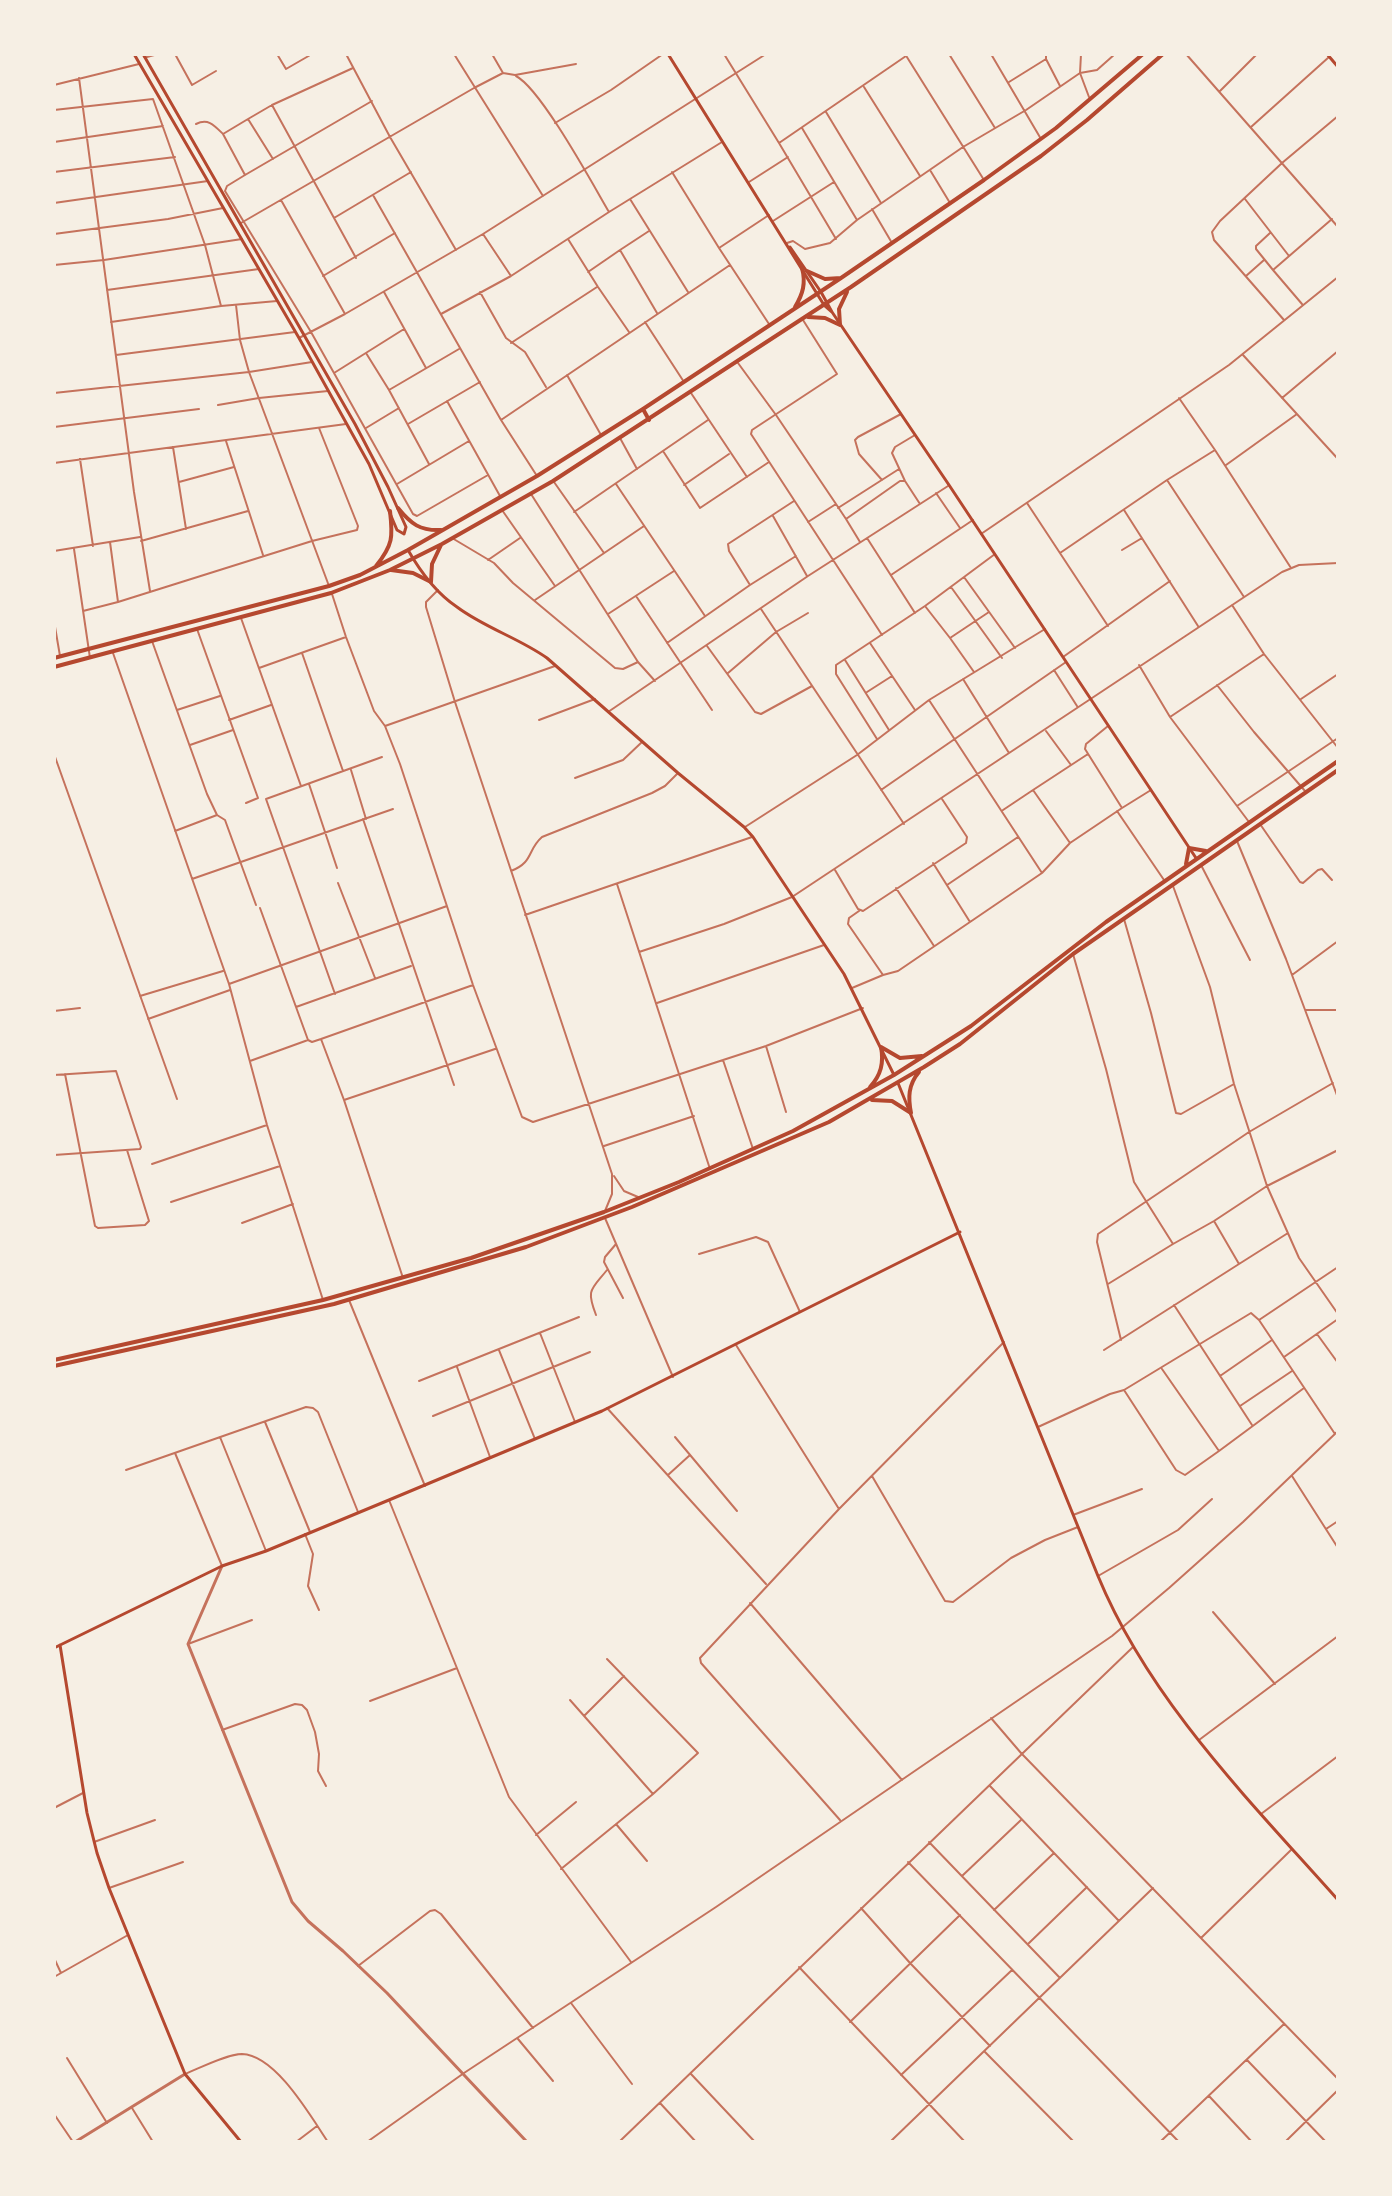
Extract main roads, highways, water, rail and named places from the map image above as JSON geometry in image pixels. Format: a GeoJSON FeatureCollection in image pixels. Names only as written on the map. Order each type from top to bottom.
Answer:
{"type":"FeatureCollection","features":[{"type":"Feature","properties":{"kind":"main road"},"geometry":{"type":"LineString","coordinates":[[134,54],[312,362],[369,464],[398,531],[404,534],[406,527],[370,452],[243,222],[144,55]]}},
{"type":"Feature","properties":{"kind":"main road"},"geometry":{"type":"LineString","coordinates":[[668,54],[802,268],[973,520],[1196,858]]}},
{"type":"Feature","properties":{"kind":"main road"},"geometry":{"type":"LineString","coordinates":[[54,658],[329,586],[408,550],[602,436],[819,293],[1041,139],[1091,100],[1143,54]]}},
{"type":"Feature","properties":{"kind":"main road"},"geometry":{"type":"LineString","coordinates":[[54,667],[332,593],[390,570],[442,544],[553,481],[826,304],[1041,156],[1095,114],[1163,54]]}},
{"type":"Feature","properties":{"kind":"main road"},"geometry":{"type":"LineString","coordinates":[[1328,55],[1338,67]]}},
{"type":"Feature","properties":{"kind":"main road"},"geometry":{"type":"LineString","coordinates":[[182,135],[188,131]]}},
{"type":"Feature","properties":{"kind":"main road"},"geometry":{"type":"LineString","coordinates":[[788,245],[807,271],[819,293]]}},
{"type":"Feature","properties":{"kind":"main road"},"geometry":{"type":"LineString","coordinates":[[794,309],[803,291],[802,268]]}},
{"type":"Feature","properties":{"kind":"main road"},"geometry":{"type":"LineString","coordinates":[[807,271],[825,279],[841,278]]}},
{"type":"Feature","properties":{"kind":"main road"},"geometry":{"type":"LineString","coordinates":[[840,324],[841,301],[851,287]]}},
{"type":"Feature","properties":{"kind":"main road"},"geometry":{"type":"LineString","coordinates":[[803,318],[825,318],[840,324]]}},
{"type":"Feature","properties":{"kind":"main road"},"geometry":{"type":"LineString","coordinates":[[643,409],[649,420]]}},
{"type":"Feature","properties":{"kind":"main road"},"geometry":{"type":"LineString","coordinates":[[398,508],[417,527],[430,531],[442,530]]}},
{"type":"Feature","properties":{"kind":"main road"},"geometry":{"type":"LineString","coordinates":[[375,567],[385,555],[392,539],[390,512]]}},
{"type":"Feature","properties":{"kind":"main road"},"geometry":{"type":"LineString","coordinates":[[431,582],[432,564],[442,544]]}},
{"type":"Feature","properties":{"kind":"main road"},"geometry":{"type":"LineString","coordinates":[[408,550],[431,582],[457,608],[534,648],[744,827],[753,837],[852,988],[894,1075]]}},
{"type":"Feature","properties":{"kind":"main road"},"geometry":{"type":"LineString","coordinates":[[390,570],[412,573],[431,582]]}},
{"type":"Feature","properties":{"kind":"main road"},"geometry":{"type":"LineString","coordinates":[[54,1366],[349,1300],[526,1247],[605,1218],[829,1122],[960,1044],[1164,880],[1338,761]]}},
{"type":"Feature","properties":{"kind":"main road"},"geometry":{"type":"LineString","coordinates":[[54,1360],[323,1300],[403,1278],[522,1241],[604,1212],[710,1169],[817,1119],[894,1075],[979,1020],[1071,953],[1124,919],[1338,770]]}},
{"type":"Feature","properties":{"kind":"main road"},"geometry":{"type":"LineString","coordinates":[[1189,848],[1200,852],[1207,851]]}},
{"type":"Feature","properties":{"kind":"main road"},"geometry":{"type":"LineString","coordinates":[[1186,866],[1189,848]]}},
{"type":"Feature","properties":{"kind":"main road"},"geometry":{"type":"LineString","coordinates":[[881,1047],[900,1058],[914,1058],[927,1054]]}},
{"type":"Feature","properties":{"kind":"main road"},"geometry":{"type":"LineString","coordinates":[[867,1091],[879,1076],[882,1066],[881,1047]]}},
{"type":"Feature","properties":{"kind":"main road"},"geometry":{"type":"LineString","coordinates":[[911,1113],[909,1096],[911,1085],[924,1067]]}},
{"type":"Feature","properties":{"kind":"main road"},"geometry":{"type":"LineString","coordinates":[[898,1083],[960,1232],[1072,1515],[1121,1629],[1161,1692],[1199,1740],[1338,1900]]}},
{"type":"Feature","properties":{"kind":"main road"},"geometry":{"type":"LineString","coordinates":[[868,1100],[892,1101],[911,1113]]}},
{"type":"Feature","properties":{"kind":"main road"},"geometry":{"type":"LineString","coordinates":[[54,1648],[222,1566],[266,1551],[575,1423],[673,1377],[960,1232]]}},
{"type":"Feature","properties":{"kind":"main road"},"geometry":{"type":"LineString","coordinates":[[420,1273],[422,1279]]}},
{"type":"Feature","properties":{"kind":"main road"},"geometry":{"type":"LineString","coordinates":[[60,1645],[94,1842],[109,1888],[185,2074],[241,2142]]}}]}
